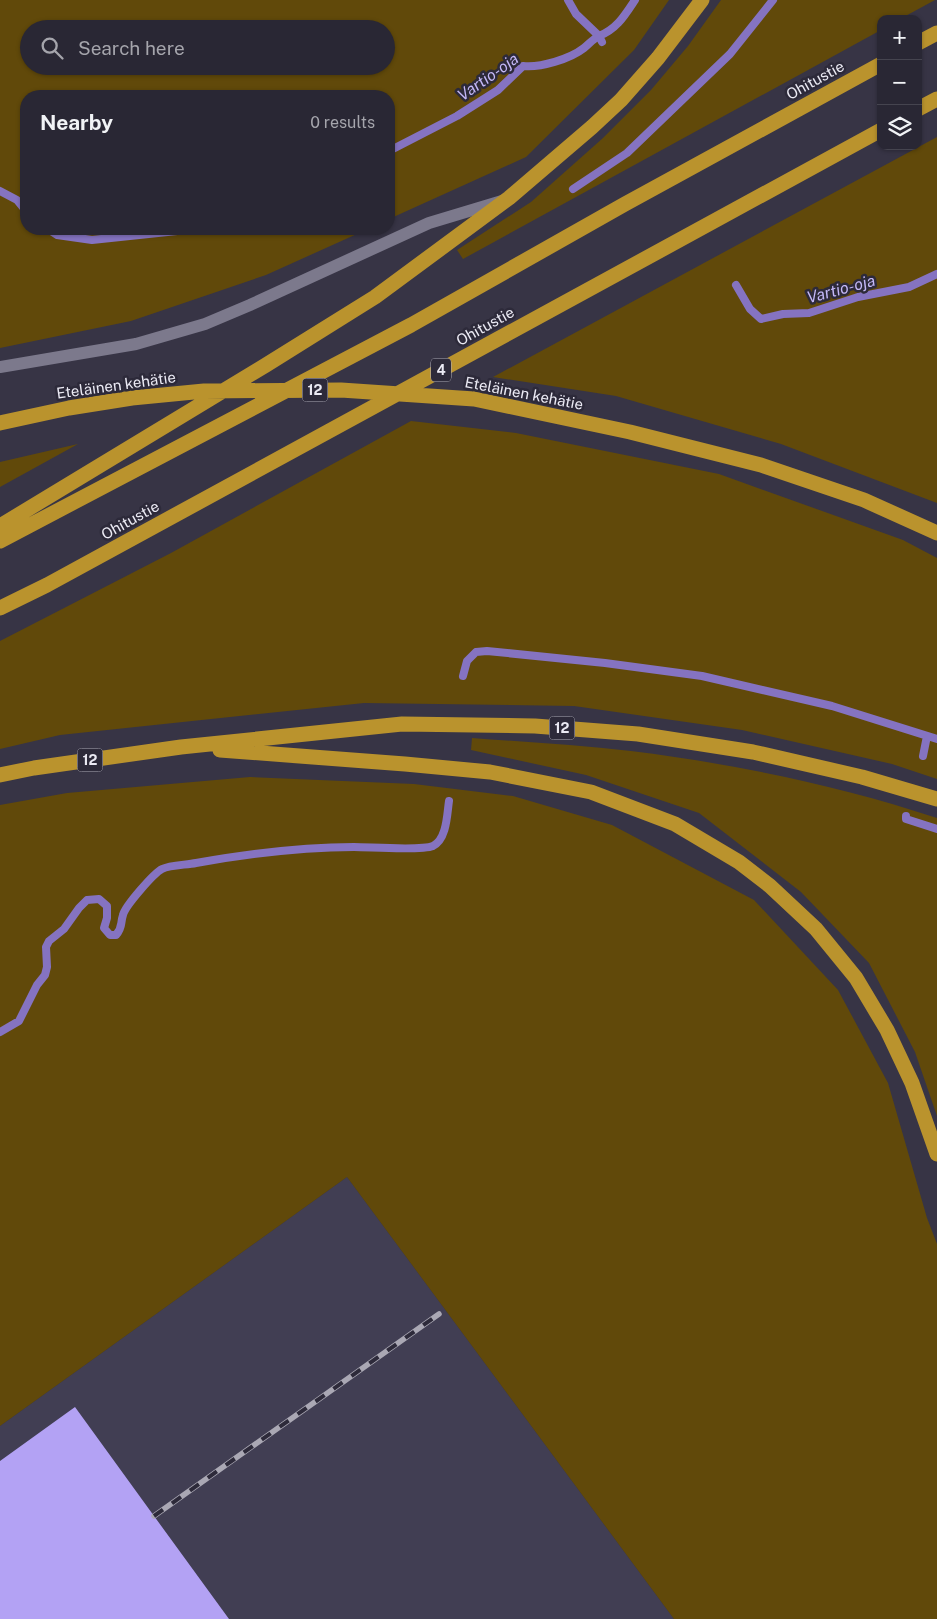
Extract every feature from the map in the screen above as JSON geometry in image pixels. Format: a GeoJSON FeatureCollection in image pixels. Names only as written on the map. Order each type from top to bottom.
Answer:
{"type":"FeatureCollection","features":[{"type":"Feature","properties":{"kind":"highway"},"geometry":{"type":"LineString","coordinates":[[0,526],[266,366],[375,297],[509,198],[622,100],[658,58],[702,0]]}},
{"type":"Feature","properties":{"kind":"highway"},"geometry":{"type":"LineString","coordinates":[[922,41],[937,33]]}},
{"type":"Feature","properties":{"kind":"highway","name":"Ohitustie"},"geometry":{"type":"LineString","coordinates":[[0,541],[411,325],[877,66]]}},
{"type":"Feature","properties":{"kind":"highway"},"geometry":{"type":"LineString","coordinates":[[922,107],[937,99]]}},
{"type":"Feature","properties":{"kind":"highway","name":"Ohitustie"},"geometry":{"type":"LineString","coordinates":[[0,608],[56,580],[877,132]]}},
{"type":"Feature","properties":{"kind":"highway","name":"Eteläinen kehätie"},"geometry":{"type":"LineString","coordinates":[[0,423],[68,408],[132,398],[204,391],[340,390],[474,399],[630,432],[760,465],[864,500],[937,533]]}},
{"type":"Feature","properties":{"kind":"highway","name":"12"},"geometry":{"type":"LineString","coordinates":[[0,775],[34,768],[181,747],[402,724],[535,726],[638,734],[753,752],[862,777],[937,799]]}},
{"type":"Feature","properties":{"kind":"highway"},"geometry":{"type":"LineString","coordinates":[[181,747],[490,772],[592,792],[675,824],[739,862],[770,886],[816,929],[856,978],[892,1039],[912,1083],[937,1154]]}},
{"type":"Feature","properties":{"kind":"lane"},"geometry":{"type":"LineString","coordinates":[[0,367],[136,344],[205,324],[429,224],[509,198]]}},
{"type":"Feature","properties":{"kind":"shaded area"},"geometry":{"type":"Polygon","coordinates":[[[0,0],[669,0],[634,50],[526,157],[395,216],[395,90],[20,90],[20,235],[355,235],[266,275],[131,321],[0,348],[0,0]]]}},
{"type":"Feature","properties":{"kind":"shaded area"},"geometry":{"type":"Polygon","coordinates":[[[721,0],[935,0],[907,15],[877,15],[877,32],[463,259],[457,250],[531,202],[603,138],[651,90],[688,46],[721,0]]]}},
{"type":"Feature","properties":{"kind":"shaded area"},"geometry":{"type":"Polygon","coordinates":[[[937,137],[937,503],[781,444],[616,396],[493,377],[913,150],[922,150],[922,145],[937,137]]]}},
{"type":"Feature","properties":{"kind":"shaded area"},"geometry":{"type":"Polygon","coordinates":[[[411,421],[516,433],[719,474],[903,540],[937,558],[937,779],[892,764],[742,730],[574,706],[364,703],[60,735],[0,749],[0,641],[171,553],[411,421]]]}},
{"type":"Feature","properties":{"kind":"shaded area"},"geometry":{"type":"Polygon","coordinates":[[[78,444],[0,487],[0,462],[78,444]]]}},
{"type":"Feature","properties":{"kind":"shaded area"},"geometry":{"type":"Polygon","coordinates":[[[472,738],[631,751],[708,762],[786,777],[862,795],[937,818],[937,1116],[915,1052],[869,963],[801,892],[699,813],[586,775],[471,750],[472,738]]]}},
{"type":"Feature","properties":{"kind":"shaded area"},"geometry":{"type":"Polygon","coordinates":[[[250,777],[414,784],[513,796],[612,825],[754,900],[838,990],[888,1083],[927,1218],[937,1244],[937,1619],[674,1619],[347,1177],[0,1426],[0,805],[67,793],[250,777]]]}},
{"type":"Feature","properties":{"kind":"shaded area"},"geometry":{"type":"Polygon","coordinates":[[[347,1177],[674,1619],[0,1619],[0,1426],[347,1177]]]}},
{"type":"Feature","properties":{"kind":"building"},"geometry":{"type":"Polygon","coordinates":[[[75,1407],[229,1619],[0,1619],[0,1461],[75,1407]]]}},
{"type":"Feature","properties":{"kind":"waterway","name":"Vartio-oja"},"geometry":{"type":"LineString","coordinates":[[568,0],[576,14],[599,36],[611,30],[635,0]]}},
{"type":"Feature","properties":{"kind":"waterway"},"geometry":{"type":"LineString","coordinates":[[573,189],[627,153],[730,54],[773,0]]}},
{"type":"Feature","properties":{"kind":"waterway","name":"Vartio-oja"},"geometry":{"type":"LineString","coordinates":[[395,148],[457,116],[498,90],[523,66],[538,66],[563,59],[578,52],[599,36],[602,42]]}},
{"type":"Feature","properties":{"kind":"waterway","name":"Vartio-oja"},"geometry":{"type":"LineString","coordinates":[[0,191],[20,204]]}},
{"type":"Feature","properties":{"kind":"waterway","name":"Vartio-oja"},"geometry":{"type":"LineString","coordinates":[[57,235],[92,240],[139,235]]}},
{"type":"Feature","properties":{"kind":"waterway","name":"Vartio-oja"},"geometry":{"type":"LineString","coordinates":[[736,285],[750,309],[761,319],[783,314],[809,313],[858,297],[909,287],[937,274]]}},
{"type":"Feature","properties":{"kind":"waterway"},"geometry":{"type":"LineString","coordinates":[[463,676],[467,661],[476,652],[487,651],[605,663],[702,676],[832,706],[937,739]]}},
{"type":"Feature","properties":{"kind":"waterway"},"geometry":{"type":"LineString","coordinates":[[923,756],[927,736]]}},
{"type":"Feature","properties":{"kind":"waterway"},"geometry":{"type":"LineString","coordinates":[[0,1032],[19,1021],[37,985],[45,975],[47,967],[46,947],[49,941],[64,929],[87,900],[99,899],[107,906],[107,918],[104,928],[110,935],[116,935],[123,915],[129,905],[147,883],[162,869],[294,850],[334,847],[407,849],[433,846],[438,843],[444,832],[449,801]]}},
{"type":"Feature","properties":{"kind":"waterway"},"geometry":{"type":"LineString","coordinates":[[906,816],[906,819],[937,829]]}},
{"type":"Feature","properties":{"kind":"railway"},"geometry":{"type":"LineString","coordinates":[[154,1516],[439,1314]]}}]}
